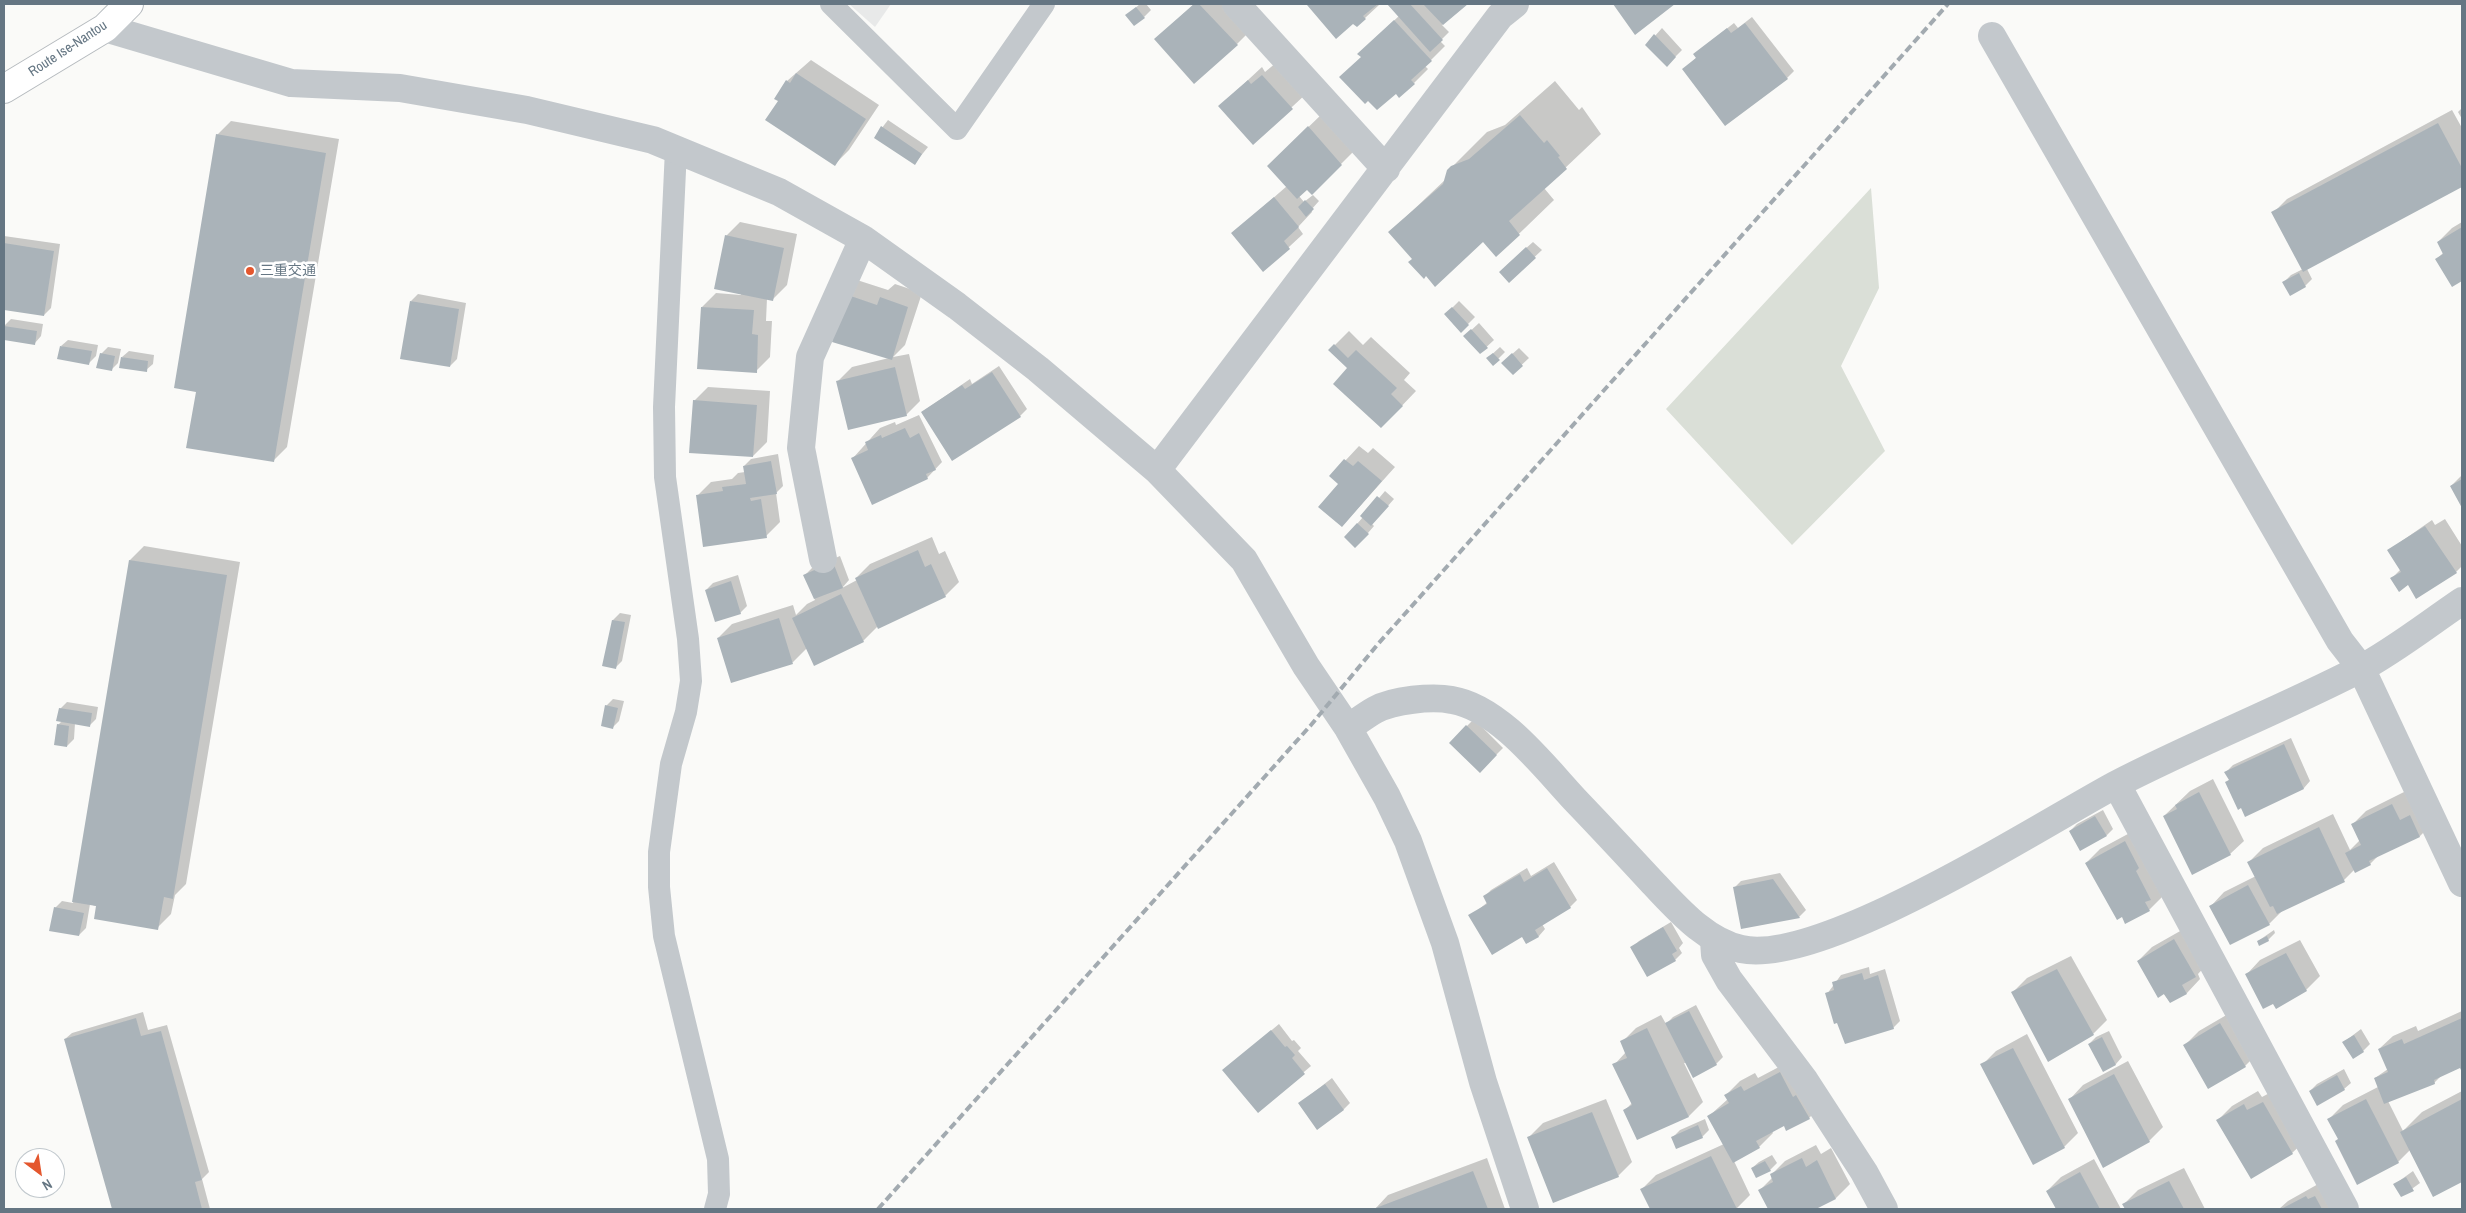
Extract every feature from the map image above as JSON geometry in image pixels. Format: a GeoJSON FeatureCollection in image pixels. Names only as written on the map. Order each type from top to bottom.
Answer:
{"type":"FeatureCollection","features":[{"type":"Feature","properties":{"kind":"main road","name":"Route Ise-Nantou"},"geometry":{"type":"LineString","coordinates":[[4,89],[105,28],[129,4]]}},
{"type":"Feature","properties":{"kind":"street"},"geometry":{"type":"LineString","coordinates":[[1236,4],[1386,169]]}},
{"type":"Feature","properties":{"kind":"street"},"geometry":{"type":"LineString","coordinates":[[1157,470],[1500,16],[1515,4]]}},
{"type":"Feature","properties":{"kind":"street"},"geometry":{"type":"LineString","coordinates":[[105,28],[291,83],[410,89],[527,110],[653,140],[779,192],[863,240],[957,306],[1038,369],[1157,470],[1244,560],[1306,666],[1348,728],[1387,797],[1408,841],[1445,943],[1483,1082],[1525,1209]]}},
{"type":"Feature","properties":{"kind":"street"},"geometry":{"type":"LineString","coordinates":[[1992,36],[2340,641],[2361,668],[2462,883]]}},
{"type":"Feature","properties":{"kind":"street"},"geometry":{"type":"LineString","coordinates":[[823,559],[801,448],[810,357],[863,240]]}},
{"type":"Feature","properties":{"kind":"street"},"geometry":{"type":"LineString","coordinates":[[1348,728],[1378,708],[1424,698],[1454,700],[1497,720],[1533,755],[1668,899],[1714,941],[1744,950],[1770,949],[1801,943],[1833,933],[1893,906],[1997,852],[2116,785],[2361,668],[2462,602]]}},
{"type":"Feature","properties":{"kind":"street"},"geometry":{"type":"LineString","coordinates":[[2116,785],[2345,1209]]}},
{"type":"Feature","properties":{"kind":"street"},"geometry":{"type":"LineString","coordinates":[[1714,941],[1715,955],[1729,980],[1805,1081],[1864,1172],[1884,1209]]}},
{"type":"Feature","properties":{"kind":"lane"},"geometry":{"type":"LineString","coordinates":[[831,4],[957,129],[1044,4]]}},
{"type":"Feature","properties":{"kind":"lane"},"geometry":{"type":"LineString","coordinates":[[676,149],[664,407],[665,477],[688,639],[691,681],[686,712],[671,764],[659,852],[659,888],[664,936],[718,1159],[719,1194],[715,1209]]}},
{"type":"Feature","properties":{"kind":"shaded area"},"geometry":{"type":"Polygon","coordinates":[[[849,4],[891,4],[875,27],[849,4]]]}},
{"type":"Feature","properties":{"kind":"shaded area"},"geometry":{"type":"Polygon","coordinates":[[[1871,188],[1879,288],[1841,366],[1885,451],[1792,545],[1666,409],[1871,188]]]}},
{"type":"Feature","properties":{"kind":"building"},"geometry":{"type":"Polygon","coordinates":[[[1194,4],[1199,4],[1238,45],[1194,84],[1154,39],[1194,4]]]}},
{"type":"Feature","properties":{"kind":"building"},"geometry":{"type":"Polygon","coordinates":[[[1378,4],[1363,16],[1366,19],[1357,27],[1353,24],[1336,39],[1307,5],[1378,4]]]}},
{"type":"Feature","properties":{"kind":"building"},"geometry":{"type":"Polygon","coordinates":[[[1387,4],[1410,4],[1443,40],[1430,52],[1387,4]]]}},
{"type":"Feature","properties":{"kind":"building"},"geometry":{"type":"Polygon","coordinates":[[[1423,4],[1468,4],[1443,25],[1423,4]]]}},
{"type":"Feature","properties":{"kind":"building"},"geometry":{"type":"Polygon","coordinates":[[[1613,4],[1675,4],[1635,35],[1613,4]]]}},
{"type":"Feature","properties":{"kind":"building"},"geometry":{"type":"Polygon","coordinates":[[[1136,7],[1145,18],[1134,26],[1125,15],[1136,7]]]}},
{"type":"Feature","properties":{"kind":"building"},"geometry":{"type":"Polygon","coordinates":[[[1394,20],[1432,61],[1411,80],[1415,84],[1399,98],[1396,94],[1377,110],[1368,101],[1365,104],[1339,77],[1361,57],[1357,54],[1394,20]]]}},
{"type":"Feature","properties":{"kind":"building"},"geometry":{"type":"Polygon","coordinates":[[[1745,23],[1788,79],[1725,126],[1682,69],[1696,58],[1693,54],[1727,28],[1731,33],[1745,23]]]}},
{"type":"Feature","properties":{"kind":"building"},"geometry":{"type":"Polygon","coordinates":[[[1654,34],[1676,57],[1667,67],[1645,45],[1654,34]]]}},
{"type":"Feature","properties":{"kind":"building"},"geometry":{"type":"Polygon","coordinates":[[[796,73],[866,119],[835,166],[765,120],[778,101],[774,99],[786,80],[790,83],[796,73]]]}},
{"type":"Feature","properties":{"kind":"building"},"geometry":{"type":"Polygon","coordinates":[[[1262,75],[1293,109],[1253,145],[1218,106],[1248,80],[1251,84],[1262,75]]]}},
{"type":"Feature","properties":{"kind":"building"},"geometry":{"type":"Polygon","coordinates":[[[1520,115],[1544,143],[1547,140],[1560,156],[1558,157],[1567,169],[1509,221],[1520,235],[1496,257],[1483,242],[1435,287],[1426,276],[1424,279],[1408,262],[1412,259],[1388,232],[1443,184],[1447,170],[1451,166],[1469,159],[1520,115]]]}},
{"type":"Feature","properties":{"kind":"building"},"geometry":{"type":"Polygon","coordinates":[[[2438,123],[2462,168],[2462,187],[2303,272],[2271,212],[2438,123]]]}},
{"type":"Feature","properties":{"kind":"building"},"geometry":{"type":"Polygon","coordinates":[[[881,126],[922,154],[915,165],[874,138],[881,126]]]}},
{"type":"Feature","properties":{"kind":"building"},"geometry":{"type":"Polygon","coordinates":[[[1308,126],[1342,165],[1312,195],[1307,190],[1297,199],[1267,166],[1308,126]]]}},
{"type":"Feature","properties":{"kind":"building","name":"三重交通"},"geometry":{"type":"Polygon","coordinates":[[[216,134],[326,153],[274,462],[186,448],[196,392],[174,388],[216,134]]]}},
{"type":"Feature","properties":{"kind":"building"},"geometry":{"type":"Polygon","coordinates":[[[1274,197],[1299,227],[1284,241],[1290,249],[1263,272],[1231,233],[1274,197]]]}},
{"type":"Feature","properties":{"kind":"building"},"geometry":{"type":"Polygon","coordinates":[[[1305,200],[1314,209],[1306,217],[1298,207],[1305,200]]]}},
{"type":"Feature","properties":{"kind":"building"},"geometry":{"type":"Polygon","coordinates":[[[2462,227],[2462,281],[2452,287],[2435,259],[2443,254],[2437,242],[2462,227]]]}},
{"type":"Feature","properties":{"kind":"building"},"geometry":{"type":"Polygon","coordinates":[[[725,235],[784,248],[773,301],[714,289],[725,235]]]}},
{"type":"Feature","properties":{"kind":"building"},"geometry":{"type":"Polygon","coordinates":[[[4,243],[54,251],[44,316],[4,310],[4,243]]]}},
{"type":"Feature","properties":{"kind":"building"},"geometry":{"type":"Polygon","coordinates":[[[1526,247],[1536,258],[1509,283],[1499,272],[1526,247]]]}},
{"type":"Feature","properties":{"kind":"building"},"geometry":{"type":"Polygon","coordinates":[[[2299,273],[2306,287],[2290,296],[2282,282],[2299,273]]]}},
{"type":"Feature","properties":{"kind":"building"},"geometry":{"type":"Polygon","coordinates":[[[842,293],[877,305],[880,297],[908,307],[892,360],[832,342],[842,293]]]}},
{"type":"Feature","properties":{"kind":"building"},"geometry":{"type":"Polygon","coordinates":[[[410,301],[459,309],[450,367],[400,359],[410,301]]]}},
{"type":"Feature","properties":{"kind":"building"},"geometry":{"type":"Polygon","coordinates":[[[701,307],[754,310],[752,334],[758,335],[757,373],[697,369],[701,307]]]}},
{"type":"Feature","properties":{"kind":"building"},"geometry":{"type":"Polygon","coordinates":[[[1452,307],[1469,325],[1461,333],[1444,314],[1452,307]]]}},
{"type":"Feature","properties":{"kind":"building"},"geometry":{"type":"Polygon","coordinates":[[[4,326],[37,331],[35,345],[4,340],[4,326]]]}},
{"type":"Feature","properties":{"kind":"building"},"geometry":{"type":"Polygon","coordinates":[[[1471,329],[1488,348],[1480,354],[1463,336],[1471,329]]]}},
{"type":"Feature","properties":{"kind":"building"},"geometry":{"type":"Polygon","coordinates":[[[1334,344],[1348,358],[1356,350],[1397,388],[1391,394],[1403,406],[1381,428],[1333,384],[1347,368],[1328,350],[1334,344]]]}},
{"type":"Feature","properties":{"kind":"building"},"geometry":{"type":"Polygon","coordinates":[[[60,346],[92,351],[89,365],[57,359],[60,346]]]}},
{"type":"Feature","properties":{"kind":"building"},"geometry":{"type":"Polygon","coordinates":[[[100,353],[115,356],[112,371],[96,368],[100,353]]]}},
{"type":"Feature","properties":{"kind":"building"},"geometry":{"type":"Polygon","coordinates":[[[1493,353],[1500,360],[1493,366],[1486,358],[1493,353]]]}},
{"type":"Feature","properties":{"kind":"building"},"geometry":{"type":"Polygon","coordinates":[[[1512,353],[1523,366],[1513,375],[1501,363],[1512,353]]]}},
{"type":"Feature","properties":{"kind":"building"},"geometry":{"type":"Polygon","coordinates":[[[121,357],[148,361],[147,372],[119,368],[121,357]]]}},
{"type":"Feature","properties":{"kind":"building"},"geometry":{"type":"Polygon","coordinates":[[[895,367],[907,416],[848,430],[836,381],[895,367]]]}},
{"type":"Feature","properties":{"kind":"building"},"geometry":{"type":"Polygon","coordinates":[[[992,372],[1021,417],[952,461],[921,412],[962,385],[965,389],[992,372]]]}},
{"type":"Feature","properties":{"kind":"building"},"geometry":{"type":"Polygon","coordinates":[[[693,400],[757,405],[753,457],[689,453],[693,400]]]}},
{"type":"Feature","properties":{"kind":"building"},"geometry":{"type":"Polygon","coordinates":[[[905,428],[910,438],[919,433],[936,470],[926,474],[928,479],[872,505],[851,458],[868,450],[865,442],[881,435],[882,438],[905,428]]]}},
{"type":"Feature","properties":{"kind":"building"},"geometry":{"type":"Polygon","coordinates":[[[1344,459],[1353,466],[1358,461],[1382,481],[1342,527],[1318,507],[1338,484],[1329,476],[1344,459]]]}},
{"type":"Feature","properties":{"kind":"building"},"geometry":{"type":"Polygon","coordinates":[[[771,461],[777,494],[750,498],[751,501],[761,499],[767,538],[703,547],[696,495],[723,491],[722,487],[746,484],[743,466],[771,461]]]}},
{"type":"Feature","properties":{"kind":"building"},"geometry":{"type":"Polygon","coordinates":[[[2462,479],[2462,508],[2450,486],[2462,479]]]}},
{"type":"Feature","properties":{"kind":"building"},"geometry":{"type":"Polygon","coordinates":[[[1377,496],[1389,506],[1371,526],[1360,516],[1377,496]]]}},
{"type":"Feature","properties":{"kind":"building"},"geometry":{"type":"Polygon","coordinates":[[[1357,523],[1369,534],[1355,548],[1344,537],[1357,523]]]}},
{"type":"Feature","properties":{"kind":"building"},"geometry":{"type":"Polygon","coordinates":[[[2425,526],[2457,573],[2416,599],[2408,585],[2399,592],[2390,578],[2401,572],[2387,550],[2425,526]]]}},
{"type":"Feature","properties":{"kind":"building"},"geometry":{"type":"Polygon","coordinates":[[[918,550],[925,567],[931,564],[946,597],[878,629],[855,578],[918,550]]]}},
{"type":"Feature","properties":{"kind":"building"},"geometry":{"type":"Polygon","coordinates":[[[129,560],[227,575],[173,899],[164,897],[158,930],[94,919],[96,906],[72,902],[129,560]]]}},
{"type":"Feature","properties":{"kind":"building"},"geometry":{"type":"Polygon","coordinates":[[[833,562],[843,588],[814,599],[803,575],[833,562]]]}},
{"type":"Feature","properties":{"kind":"building"},"geometry":{"type":"Polygon","coordinates":[[[731,581],[741,614],[715,622],[705,590],[731,581]]]}},
{"type":"Feature","properties":{"kind":"building"},"geometry":{"type":"Polygon","coordinates":[[[841,594],[864,642],[814,666],[792,618],[841,594]]]}},
{"type":"Feature","properties":{"kind":"building"},"geometry":{"type":"Polygon","coordinates":[[[779,618],[793,664],[731,683],[717,638],[779,618]]]}},
{"type":"Feature","properties":{"kind":"building"},"geometry":{"type":"Polygon","coordinates":[[[612,620],[625,622],[616,669],[602,666],[612,620]]]}},
{"type":"Feature","properties":{"kind":"building"},"geometry":{"type":"Polygon","coordinates":[[[605,705],[618,708],[613,729],[601,726],[605,705]]]}},
{"type":"Feature","properties":{"kind":"building"},"geometry":{"type":"Polygon","coordinates":[[[59,708],[92,713],[90,727],[56,721],[59,708]]]}},
{"type":"Feature","properties":{"kind":"building"},"geometry":{"type":"Polygon","coordinates":[[[57,724],[69,726],[67,747],[54,745],[57,724]]]}},
{"type":"Feature","properties":{"kind":"building"},"geometry":{"type":"Polygon","coordinates":[[[1466,725],[1497,755],[1480,773],[1449,743],[1466,725]]]}},
{"type":"Feature","properties":{"kind":"building"},"geometry":{"type":"Polygon","coordinates":[[[2284,744],[2304,789],[2245,817],[2241,808],[2238,810],[2225,782],[2229,780],[2224,772],[2284,744]]]}},
{"type":"Feature","properties":{"kind":"building"},"geometry":{"type":"Polygon","coordinates":[[[2199,792],[2231,855],[2192,875],[2163,816],[2177,809],[2175,805],[2199,792]]]}},
{"type":"Feature","properties":{"kind":"building"},"geometry":{"type":"Polygon","coordinates":[[[2392,804],[2400,820],[2410,815],[2420,837],[2369,861],[2371,865],[2355,873],[2345,853],[2361,845],[2351,824],[2392,804]]]}},
{"type":"Feature","properties":{"kind":"building"},"geometry":{"type":"Polygon","coordinates":[[[2095,816],[2107,836],[2080,851],[2069,831],[2095,816]]]}},
{"type":"Feature","properties":{"kind":"building"},"geometry":{"type":"Polygon","coordinates":[[[2319,827],[2345,882],[2277,914],[2273,906],[2270,907],[2247,862],[2319,827]]]}},
{"type":"Feature","properties":{"kind":"building"},"geometry":{"type":"Polygon","coordinates":[[[2125,841],[2139,868],[2136,871],[2151,900],[2145,902],[2150,911],[2125,924],[2122,917],[2117,920],[2085,863],[2125,841]]]}},
{"type":"Feature","properties":{"kind":"building"},"geometry":{"type":"Polygon","coordinates":[[[1547,868],[1571,908],[1535,930],[1539,937],[1526,944],[1522,937],[1492,955],[1468,915],[1487,904],[1483,896],[1520,874],[1524,882],[1547,868]]]}},
{"type":"Feature","properties":{"kind":"building"},"geometry":{"type":"Polygon","coordinates":[[[1773,879],[1800,918],[1741,929],[1733,887],[1773,879]]]}},
{"type":"Feature","properties":{"kind":"building"},"geometry":{"type":"Polygon","coordinates":[[[2248,885],[2270,925],[2230,945],[2209,906],[2248,885]]]}},
{"type":"Feature","properties":{"kind":"building"},"geometry":{"type":"Polygon","coordinates":[[[54,907],[84,913],[79,936],[49,931],[54,907]]]}},
{"type":"Feature","properties":{"kind":"building"},"geometry":{"type":"Polygon","coordinates":[[[1663,927],[1677,951],[1672,954],[1676,961],[1647,977],[1630,947],[1663,927]]]}},
{"type":"Feature","properties":{"kind":"building"},"geometry":{"type":"Polygon","coordinates":[[[2267,936],[2269,941],[2259,946],[2257,941],[2267,936]]]}},
{"type":"Feature","properties":{"kind":"building"},"geometry":{"type":"Polygon","coordinates":[[[2174,939],[2196,977],[2182,985],[2187,994],[2170,1003],[2164,994],[2158,998],[2137,961],[2174,939]]]}},
{"type":"Feature","properties":{"kind":"building"},"geometry":{"type":"Polygon","coordinates":[[[2286,953],[2307,991],[2276,1009],[2273,1004],[2263,1009],[2245,974],[2286,953]]]}},
{"type":"Feature","properties":{"kind":"building"},"geometry":{"type":"Polygon","coordinates":[[[2057,969],[2094,1035],[2048,1062],[2011,992],[2057,969]]]}},
{"type":"Feature","properties":{"kind":"building"},"geometry":{"type":"Polygon","coordinates":[[[1862,973],[1864,980],[1878,975],[1894,1029],[1845,1044],[1837,1023],[1834,1024],[1825,993],[1834,990],[1832,982],[1862,973]]]}},
{"type":"Feature","properties":{"kind":"building"},"geometry":{"type":"Polygon","coordinates":[[[1689,1011],[1717,1065],[1693,1078],[1665,1023],[1689,1011]]]}},
{"type":"Feature","properties":{"kind":"building"},"geometry":{"type":"Polygon","coordinates":[[[136,1018],[141,1036],[161,1031],[202,1180],[195,1182],[202,1209],[112,1209],[64,1039],[136,1018]]]}},
{"type":"Feature","properties":{"kind":"building"},"geometry":{"type":"Polygon","coordinates":[[[2462,1018],[2462,1072],[2460,1068],[2434,1080],[2435,1084],[2384,1104],[2374,1078],[2388,1072],[2378,1049],[2402,1039],[2404,1044],[2462,1018]]]}},
{"type":"Feature","properties":{"kind":"building"},"geometry":{"type":"Polygon","coordinates":[[[2220,1023],[2246,1067],[2208,1089],[2183,1045],[2220,1023]]]}},
{"type":"Feature","properties":{"kind":"building"},"geometry":{"type":"Polygon","coordinates":[[[1647,1028],[1689,1117],[1637,1140],[1623,1110],[1632,1105],[1612,1064],[1627,1058],[1620,1041],[1647,1028]]]}},
{"type":"Feature","properties":{"kind":"building"},"geometry":{"type":"Polygon","coordinates":[[[1271,1030],[1285,1047],[1287,1046],[1295,1055],[1292,1058],[1305,1074],[1258,1113],[1222,1070],[1271,1030]]]}},
{"type":"Feature","properties":{"kind":"building"},"geometry":{"type":"Polygon","coordinates":[[[2354,1035],[2364,1052],[2353,1059],[2342,1042],[2354,1035]]]}},
{"type":"Feature","properties":{"kind":"building"},"geometry":{"type":"Polygon","coordinates":[[[2102,1037],[2116,1065],[2103,1072],[2088,1044],[2102,1037]]]}},
{"type":"Feature","properties":{"kind":"building"},"geometry":{"type":"Polygon","coordinates":[[[2013,1048],[2065,1148],[2033,1165],[1980,1064],[2013,1048]]]}},
{"type":"Feature","properties":{"kind":"building"},"geometry":{"type":"Polygon","coordinates":[[[1780,1072],[1793,1097],[1796,1095],[1810,1119],[1786,1131],[1784,1126],[1756,1141],[1760,1148],[1733,1163],[1707,1116],[1729,1103],[1724,1095],[1741,1086],[1744,1091],[1780,1072]]]}},
{"type":"Feature","properties":{"kind":"building"},"geometry":{"type":"Polygon","coordinates":[[[2114,1074],[2150,1142],[2103,1168],[2068,1099],[2114,1074]]]}},
{"type":"Feature","properties":{"kind":"building"},"geometry":{"type":"Polygon","coordinates":[[[2337,1075],[2345,1090],[2317,1106],[2309,1091],[2337,1075]]]}},
{"type":"Feature","properties":{"kind":"building"},"geometry":{"type":"Polygon","coordinates":[[[1325,1084],[1344,1110],[1317,1130],[1298,1103],[1325,1084]]]}},
{"type":"Feature","properties":{"kind":"building"},"geometry":{"type":"Polygon","coordinates":[[[2366,1099],[2399,1163],[2357,1185],[2335,1141],[2338,1139],[2327,1119],[2366,1099]]]}},
{"type":"Feature","properties":{"kind":"building"},"geometry":{"type":"Polygon","coordinates":[[[2462,1099],[2462,1182],[2433,1197],[2400,1132],[2462,1099]]]}},
{"type":"Feature","properties":{"kind":"building"},"geometry":{"type":"Polygon","coordinates":[[[2263,1102],[2293,1154],[2251,1179],[2216,1120],[2244,1104],[2247,1110],[2263,1102]]]}},
{"type":"Feature","properties":{"kind":"building"},"geometry":{"type":"Polygon","coordinates":[[[1592,1112],[1619,1177],[1553,1203],[1527,1137],[1592,1112]]]}},
{"type":"Feature","properties":{"kind":"building"},"geometry":{"type":"Polygon","coordinates":[[[1698,1125],[1703,1138],[1676,1149],[1671,1137],[1698,1125]]]}},
{"type":"Feature","properties":{"kind":"building"},"geometry":{"type":"Polygon","coordinates":[[[1711,1156],[1737,1209],[1650,1209],[1640,1189],[1711,1156]]]}},
{"type":"Feature","properties":{"kind":"building"},"geometry":{"type":"Polygon","coordinates":[[[1802,1158],[1806,1167],[1817,1160],[1836,1199],[1816,1209],[1768,1209],[1758,1190],[1773,1182],[1770,1174],[1802,1158]]]}},
{"type":"Feature","properties":{"kind":"building"},"geometry":{"type":"Polygon","coordinates":[[[1765,1161],[1771,1171],[1756,1178],[1751,1168],[1765,1161]]]}},
{"type":"Feature","properties":{"kind":"building"},"geometry":{"type":"Polygon","coordinates":[[[1473,1171],[1488,1209],[1373,1209],[1473,1171]]]}},
{"type":"Feature","properties":{"kind":"building"},"geometry":{"type":"Polygon","coordinates":[[[2080,1172],[2100,1209],[2056,1209],[2046,1191],[2080,1172]]]}},
{"type":"Feature","properties":{"kind":"building"},"geometry":{"type":"Polygon","coordinates":[[[2406,1177],[2414,1191],[2401,1197],[2393,1184],[2406,1177]]]}},
{"type":"Feature","properties":{"kind":"building"},"geometry":{"type":"Polygon","coordinates":[[[2169,1181],[2184,1209],[2125,1209],[2122,1204],[2169,1181]]]}},
{"type":"Feature","properties":{"kind":"building"},"geometry":{"type":"Polygon","coordinates":[[[2306,1196],[2308,1199],[2315,1196],[2322,1209],[2281,1209],[2306,1196]]]}},
{"type":"Feature","properties":{"kind":"railway"},"geometry":{"type":"LineString","coordinates":[[878,1209],[1311,725],[1378,644],[1948,4]]}},
{"type":"Feature","properties":{"kind":"place","name":"三重交通"},"geometry":{"type":"Point","coordinates":[250,271]}}]}
